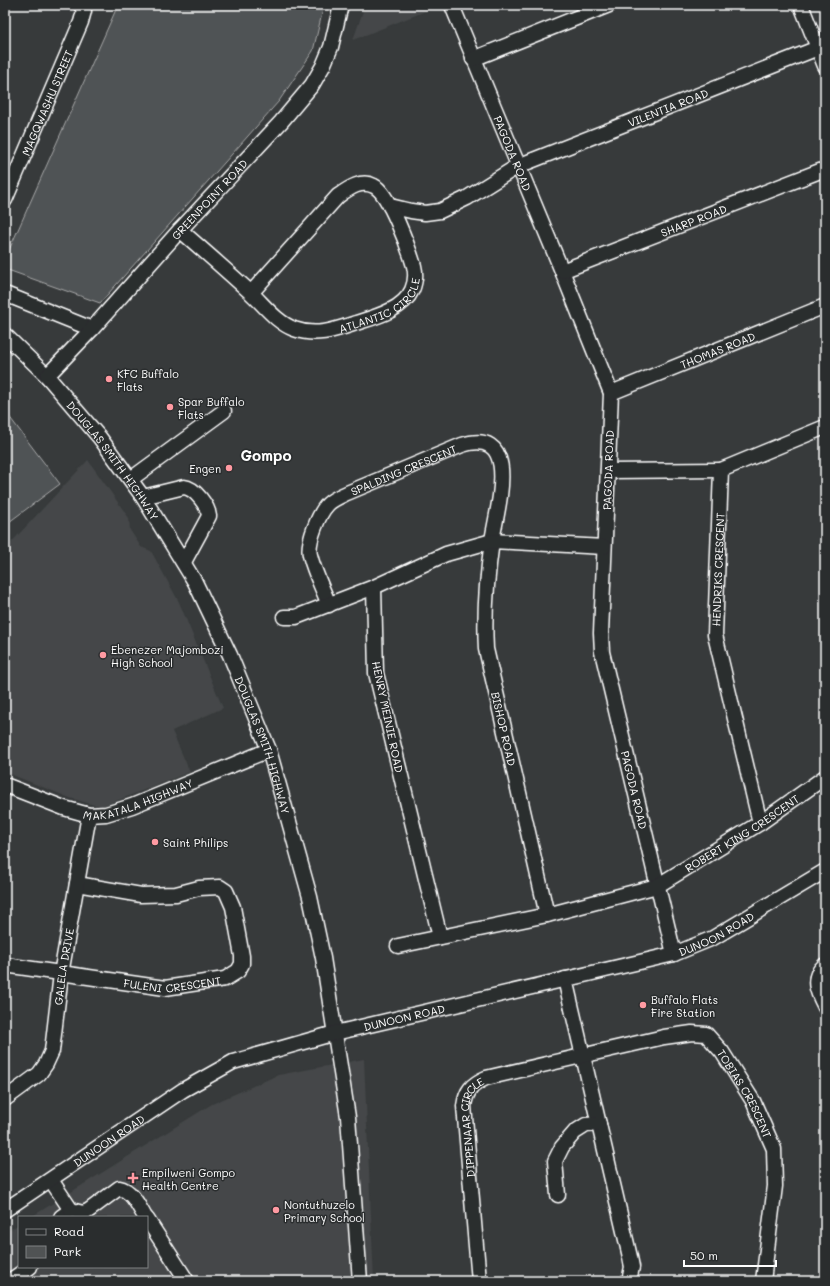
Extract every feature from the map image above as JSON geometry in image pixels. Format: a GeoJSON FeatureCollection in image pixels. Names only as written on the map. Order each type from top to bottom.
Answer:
{"type":"FeatureCollection","features":[{"type":"Feature","properties":{"kind":"street","name":"MAGQWASHU STREET"},"geometry":{"type":"LineString","coordinates":[[5,200],[81,22],[84,11],[81,5]]}},
{"type":"Feature","properties":{"kind":"street","name":"GREENPOINT ROAD"},"geometry":{"type":"LineString","coordinates":[[47,376],[92,329],[180,230],[281,122],[312,85],[323,66],[331,47],[341,5]]}},
{"type":"Feature","properties":{"kind":"street"},"geometry":{"type":"LineString","coordinates":[[473,59],[609,5]]}},
{"type":"Feature","properties":{"kind":"street"},"geometry":{"type":"LineString","coordinates":[[801,5],[825,66]]}},
{"type":"Feature","properties":{"kind":"street","name":"PAGODA ROAD"},"geometry":{"type":"LineString","coordinates":[[453,8],[611,393],[601,633],[602,652],[674,954]]}},
{"type":"Feature","properties":{"kind":"street","name":"VILENTIA ROAD"},"geometry":{"type":"LineString","coordinates":[[390,206],[425,213],[440,211],[467,198],[518,166],[818,48]]}},
{"type":"Feature","properties":{"kind":"street","name":"SHARP ROAD"},"geometry":{"type":"LineString","coordinates":[[562,271],[825,169]]}},
{"type":"Feature","properties":{"kind":"street","name":"ATLANTIC CIRCLE"},"geometry":{"type":"LineString","coordinates":[[180,230],[251,293],[278,320],[294,329],[311,333],[328,332],[379,316],[392,310],[412,291],[415,279],[414,267],[390,206],[382,192],[374,186],[364,183],[338,196],[251,293]]}},
{"type":"Feature","properties":{"kind":"street"},"geometry":{"type":"LineString","coordinates":[[5,294],[92,329]]}},
{"type":"Feature","properties":{"kind":"street","name":"THOMAS ROAD"},"geometry":{"type":"LineString","coordinates":[[611,393],[825,306]]}},
{"type":"Feature","properties":{"kind":"street","name":"DOUGLAS SMITH HIGHWAY"},"geometry":{"type":"LineString","coordinates":[[5,335],[47,376],[100,438],[144,497],[184,562],[230,655],[269,750],[318,928],[348,1117],[360,1281]]}},
{"type":"Feature","properties":{"kind":"street"},"geometry":{"type":"LineString","coordinates":[[131,479],[224,411]]}},
{"type":"Feature","properties":{"kind":"street"},"geometry":{"type":"LineString","coordinates":[[608,470],[721,470],[825,427]]}},
{"type":"Feature","properties":{"kind":"street","name":"SPALDING CRESCENT"},"geometry":{"type":"LineString","coordinates":[[329,605],[310,555],[310,546],[312,534],[324,509],[329,503],[347,492],[471,442],[481,442],[490,446],[496,453],[502,470],[500,505],[492,541]]}},
{"type":"Feature","properties":{"kind":"street","name":"HENDRIKS CRESCENT"},"geometry":{"type":"LineString","coordinates":[[721,470],[714,635],[760,823]]}},
{"type":"Feature","properties":{"kind":"street"},"geometry":{"type":"LineString","coordinates":[[144,497],[189,487],[193,490],[206,509],[210,516],[184,562]]}},
{"type":"Feature","properties":{"kind":"street"},"geometry":{"type":"LineString","coordinates":[[284,617],[296,616],[329,605],[374,587],[446,554],[492,541],[604,547]]}},
{"type":"Feature","properties":{"kind":"street","name":"BISHOP ROAD"},"geometry":{"type":"LineString","coordinates":[[492,541],[485,631],[486,649],[547,915]]}},
{"type":"Feature","properties":{"kind":"street","name":"HENRY MEINIE ROAD"},"geometry":{"type":"LineString","coordinates":[[374,587],[376,673],[440,937]]}},
{"type":"Feature","properties":{"kind":"street","name":"MAKATALA HIGHWAY"},"geometry":{"type":"LineString","coordinates":[[5,785],[64,808],[89,815],[106,814],[132,806],[269,750]]}},
{"type":"Feature","properties":{"kind":"street","name":"ROBERT KING CRESCENT"},"geometry":{"type":"LineString","coordinates":[[657,886],[760,823],[825,777]]}},
{"type":"Feature","properties":{"kind":"street","name":"GALELA DRIVE"},"geometry":{"type":"LineString","coordinates":[[5,1099],[34,1078],[46,1064],[52,1051],[61,974],[89,815]]}},
{"type":"Feature","properties":{"kind":"street","name":"DUNOON ROAD"},"geometry":{"type":"LineString","coordinates":[[5,1210],[183,1090],[218,1069],[252,1056],[335,1033],[674,954],[713,938],[825,871]]}},
{"type":"Feature","properties":{"kind":"street","name":"FULENI CRESCENT"},"geometry":{"type":"LineString","coordinates":[[61,974],[165,988],[225,979],[238,971],[242,964],[242,956],[233,907],[226,891],[220,887],[199,888],[176,894],[141,895],[77,884]]}},
{"type":"Feature","properties":{"kind":"street"},"geometry":{"type":"LineString","coordinates":[[398,946],[547,915],[657,886]]}},
{"type":"Feature","properties":{"kind":"street"},"geometry":{"type":"LineString","coordinates":[[5,965],[61,974]]}},
{"type":"Feature","properties":{"kind":"street"},"geometry":{"type":"LineString","coordinates":[[825,965],[818,974],[816,989],[825,1007]]}},
{"type":"Feature","properties":{"kind":"street"},"geometry":{"type":"LineString","coordinates":[[565,979],[630,1258],[632,1268],[629,1281]]}},
{"type":"Feature","properties":{"kind":"street","name":"TOBIAS CRESCENT"},"geometry":{"type":"LineString","coordinates":[[584,1057],[664,1037],[692,1033],[706,1034],[722,1052],[752,1101],[774,1149],[775,1186],[763,1281]]}},
{"type":"Feature","properties":{"kind":"street","name":"DIPPENAAR CIRCLE"},"geometry":{"type":"LineString","coordinates":[[479,1281],[464,1106],[465,1098],[469,1089],[476,1083],[486,1078],[584,1057]]}},
{"type":"Feature","properties":{"kind":"street"},"geometry":{"type":"LineString","coordinates":[[558,1195],[555,1161],[562,1147],[574,1132],[586,1125],[599,1124]]}},
{"type":"Feature","properties":{"kind":"street"},"geometry":{"type":"LineString","coordinates":[[51,1180],[66,1214],[88,1211],[119,1188],[130,1193],[145,1216]]}},
{"type":"Feature","properties":{"kind":"street"},"geometry":{"type":"LineString","coordinates":[[148,1221],[187,1281]]}},
{"type":"Feature","properties":{"kind":"street"},"geometry":{"type":"LineString","coordinates":[[11,1280],[29,1268]]}},
{"type":"Feature","properties":{"kind":"shaded area"},"geometry":{"type":"Polygon","coordinates":[[[365,5],[441,5],[353,40],[365,5]]]}},
{"type":"Feature","properties":{"kind":"shaded area","name":"Ebenezer Majombozi High School"},"geometry":{"type":"Polygon","coordinates":[[[88,460],[129,518],[130,530],[141,547],[151,551],[179,602],[223,708],[172,731],[190,772],[101,807],[70,798],[5,772],[5,549],[88,460]]]}},
{"type":"Feature","properties":{"kind":"shaded area","name":"Nontuthuzelo Primary School"},"geometry":{"type":"Polygon","coordinates":[[[364,1059],[374,1281],[5,1281],[5,1233],[18,1225],[18,1268],[148,1268],[148,1216],[33,1216],[212,1104],[278,1075],[364,1059]]]}},
{"type":"Feature","properties":{"kind":"green space"},"geometry":{"type":"Polygon","coordinates":[[[118,5],[324,5],[313,51],[279,101],[100,303],[5,269],[5,259],[118,5]]]}},
{"type":"Feature","properties":{"kind":"green space"},"geometry":{"type":"Polygon","coordinates":[[[5,411],[60,484],[5,525],[5,411]]]}},
{"type":"Feature","properties":{"kind":"place","name":"KFC Buffalo Flats"},"geometry":{"type":"Point","coordinates":[109,379]}},
{"type":"Feature","properties":{"kind":"place","name":"Spar Buffalo Flats"},"geometry":{"type":"Point","coordinates":[170,407]}},
{"type":"Feature","properties":{"kind":"place","name":"Engen"},"geometry":{"type":"Point","coordinates":[229,468]}},
{"type":"Feature","properties":{"kind":"place","name":"Ebenezer Majombozi High School"},"geometry":{"type":"Point","coordinates":[103,655]}},
{"type":"Feature","properties":{"kind":"place","name":"Saint Philips"},"geometry":{"type":"Point","coordinates":[155,842]}},
{"type":"Feature","properties":{"kind":"place","name":"Buffalo Flats Fire Station"},"geometry":{"type":"Point","coordinates":[643,1005]}},
{"type":"Feature","properties":{"kind":"place","name":"Empilweni Gompo Health Centre"},"geometry":{"type":"Point","coordinates":[133,1178]}},
{"type":"Feature","properties":{"kind":"place","name":"Nontuthuzelo Primary School"},"geometry":{"type":"Point","coordinates":[276,1210]}},
{"type":"Feature","properties":{"kind":"district","name":"Gompo"},"geometry":{"type":"Point","coordinates":[266,455]}}]}
